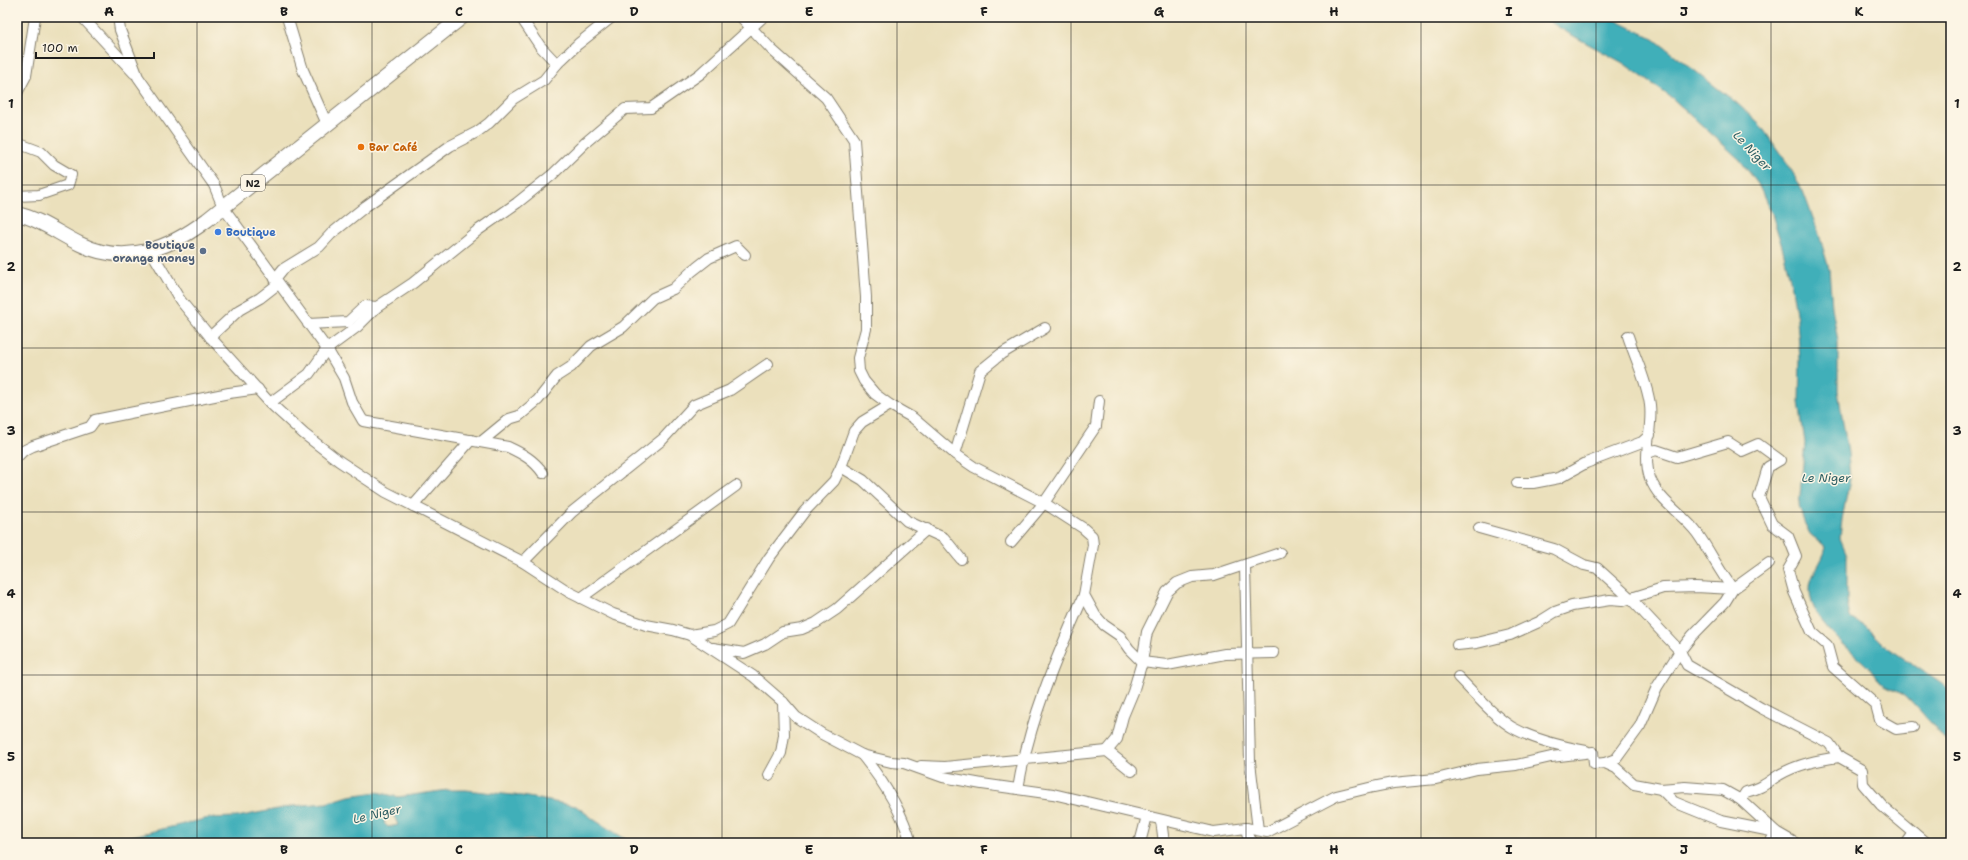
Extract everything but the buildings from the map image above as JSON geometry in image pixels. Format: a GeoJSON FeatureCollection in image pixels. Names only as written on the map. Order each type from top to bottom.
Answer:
{"type":"FeatureCollection","features":[{"type":"Feature","properties":{"kind":"highway","name":"N2"},"geometry":{"type":"LineString","coordinates":[[17,214],[44,224],[82,245],[104,252],[120,254],[152,251],[163,247],[192,231],[462,17]]}},
{"type":"Feature","properties":{"kind":"street"},"geometry":{"type":"LineString","coordinates":[[17,93],[26,76],[35,17]]}},
{"type":"Feature","properties":{"kind":"street"},"geometry":{"type":"LineString","coordinates":[[82,17],[138,77],[214,184],[223,207],[327,349],[344,378],[352,402],[363,421],[508,447],[536,462],[544,473]]}},
{"type":"Feature","properties":{"kind":"street"},"geometry":{"type":"LineString","coordinates":[[118,17],[120,30],[138,77]]}},
{"type":"Feature","properties":{"kind":"street"},"geometry":{"type":"LineString","coordinates":[[287,17],[304,70],[327,124]]}},
{"type":"Feature","properties":{"kind":"street"},"geometry":{"type":"LineString","coordinates":[[210,337],[239,310],[260,298],[277,282],[283,269],[319,247],[331,234],[366,206],[450,146],[477,132],[489,123],[513,99],[544,80],[557,64],[578,44],[612,17]]}},
{"type":"Feature","properties":{"kind":"street"},"geometry":{"type":"LineString","coordinates":[[741,17],[749,28],[793,70],[826,98],[854,140],[866,297],[866,329],[858,358],[860,371],[864,381],[875,394],[890,405],[913,418],[955,454],[974,466],[1044,503],[1083,528],[1092,536],[1093,545],[1084,595],[1054,662],[1023,759],[1018,789]]}},
{"type":"Feature","properties":{"kind":"street"},"geometry":{"type":"LineString","coordinates":[[270,403],[309,374],[327,349],[357,327],[377,306],[413,283],[477,231],[517,203],[552,175],[625,109],[650,108],[700,74],[749,28],[763,17]]}},
{"type":"Feature","properties":{"kind":"street"},"geometry":{"type":"LineString","coordinates":[[522,19],[540,46],[557,64]]}},
{"type":"Feature","properties":{"kind":"street"},"geometry":{"type":"LineString","coordinates":[[17,143],[41,152],[54,165],[71,175],[68,184],[39,195],[17,196]]}},
{"type":"Feature","properties":{"kind":"street"},"geometry":{"type":"LineString","coordinates":[[481,442],[509,419],[519,416],[538,400],[557,376],[571,367],[591,346],[623,327],[653,298],[673,289],[691,272],[710,258],[736,246],[745,255]]}},
{"type":"Feature","properties":{"kind":"street"},"geometry":{"type":"LineString","coordinates":[[152,251],[180,300],[210,337],[270,403],[304,434],[339,461],[386,492],[523,562],[581,598],[613,614],[646,625],[690,635],[753,676],[783,702],[796,717],[822,734],[862,755],[891,762],[914,765],[945,767],[1107,751],[1132,771]]}},
{"type":"Feature","properties":{"kind":"street"},"geometry":{"type":"LineString","coordinates":[[308,324],[348,322],[365,306],[377,306]]}},
{"type":"Feature","properties":{"kind":"street"},"geometry":{"type":"LineString","coordinates":[[955,454],[980,371],[1001,354],[1045,328]]}},
{"type":"Feature","properties":{"kind":"street"},"geometry":{"type":"LineString","coordinates":[[1628,336],[1647,388],[1650,406],[1650,435],[1648,453],[1650,478],[1664,501],[1696,532],[1722,576],[1733,589]]}},
{"type":"Feature","properties":{"kind":"street"},"geometry":{"type":"LineString","coordinates":[[523,562],[572,512],[663,439],[694,405],[730,390],[768,364]]}},
{"type":"Feature","properties":{"kind":"street"},"geometry":{"type":"LineString","coordinates":[[17,457],[23,450],[90,427],[95,420],[229,393],[258,389]]}},
{"type":"Feature","properties":{"kind":"street"},"geometry":{"type":"LineString","coordinates":[[1011,542],[1044,503],[1096,426],[1100,401]]}},
{"type":"Feature","properties":{"kind":"street"},"geometry":{"type":"LineString","coordinates":[[690,635],[714,631],[728,624],[769,558],[804,512],[834,481],[841,467],[854,431],[862,422],[890,405]]}},
{"type":"Feature","properties":{"kind":"street"},"geometry":{"type":"LineString","coordinates":[[1517,483],[1533,484],[1560,478],[1586,463],[1642,442],[1650,435]]}},
{"type":"Feature","properties":{"kind":"street"},"geometry":{"type":"LineString","coordinates":[[413,506],[471,440]]}},
{"type":"Feature","properties":{"kind":"street"},"geometry":{"type":"LineString","coordinates":[[1648,453],[1656,450],[1677,457],[1728,442],[1742,451],[1758,444],[1780,460],[1768,468],[1759,497],[1772,524],[1788,536],[1796,556],[1788,570],[1794,592],[1812,632],[1827,645],[1833,667],[1876,705],[1880,720],[1896,729],[1913,727]]}},
{"type":"Feature","properties":{"kind":"street"},"geometry":{"type":"LineString","coordinates":[[841,467],[863,480],[907,522],[927,529],[944,538],[961,559]]}},
{"type":"Feature","properties":{"kind":"street"},"geometry":{"type":"LineString","coordinates":[[581,598],[736,486]]}},
{"type":"Feature","properties":{"kind":"street"},"geometry":{"type":"LineString","coordinates":[[1479,528],[1554,549],[1584,566],[1597,568],[1630,598],[1680,651],[1687,665],[1721,686],[1830,743],[1839,757],[1862,770],[1863,784],[1877,801],[1926,843]]}},
{"type":"Feature","properties":{"kind":"street"},"geometry":{"type":"LineString","coordinates":[[709,648],[744,653],[765,644],[783,632],[802,629],[816,623],[837,610],[927,529]]}},
{"type":"Feature","properties":{"kind":"street"},"geometry":{"type":"LineString","coordinates":[[1107,751],[1117,739],[1123,716],[1133,692],[1142,662],[1147,632],[1167,592],[1177,583],[1192,577],[1214,575],[1245,566],[1280,553]]}},
{"type":"Feature","properties":{"kind":"street"},"geometry":{"type":"LineString","coordinates":[[1593,752],[1594,764],[1605,763],[1616,759],[1640,726],[1657,687],[1680,651],[1692,636],[1725,602],[1733,589],[1770,563]]}},
{"type":"Feature","properties":{"kind":"street"},"geometry":{"type":"LineString","coordinates":[[1245,566],[1246,653],[1250,762],[1258,830]]}},
{"type":"Feature","properties":{"kind":"street"},"geometry":{"type":"LineString","coordinates":[[1457,645],[1477,643],[1510,635],[1540,622],[1555,612],[1572,606],[1610,600],[1622,601],[1663,588],[1696,587],[1733,589]]}},
{"type":"Feature","properties":{"kind":"street"},"geometry":{"type":"LineString","coordinates":[[1084,595],[1099,620],[1120,636],[1129,650],[1142,662],[1166,665],[1225,654],[1274,653]]}},
{"type":"Feature","properties":{"kind":"street"},"geometry":{"type":"LineString","coordinates":[[1458,677],[1490,708],[1515,729],[1566,748],[1593,752]]}},
{"type":"Feature","properties":{"kind":"street"},"geometry":{"type":"LineString","coordinates":[[769,775],[781,753],[784,736],[783,702]]}},
{"type":"Feature","properties":{"kind":"street"},"geometry":{"type":"LineString","coordinates":[[904,763],[943,777],[1053,794],[1214,832],[1246,828],[1267,832],[1336,796],[1373,787],[1409,781],[1436,779],[1477,769],[1516,765],[1551,757],[1593,752]]}},
{"type":"Feature","properties":{"kind":"street"},"geometry":{"type":"LineString","coordinates":[[862,755],[874,770],[896,805],[905,822],[912,843]]}},
{"type":"Feature","properties":{"kind":"street"},"geometry":{"type":"LineString","coordinates":[[1741,800],[1746,792],[1760,788],[1779,775],[1801,765],[1839,757]]}},
{"type":"Feature","properties":{"kind":"street"},"geometry":{"type":"LineString","coordinates":[[1605,763],[1616,768],[1634,784],[1661,789],[1685,787],[1723,790],[1741,800],[1776,832],[1795,843]]}},
{"type":"Feature","properties":{"kind":"street"},"geometry":{"type":"LineString","coordinates":[[1661,789],[1674,802],[1720,821],[1776,832]]}},
{"type":"Feature","properties":{"kind":"street"},"geometry":{"type":"LineString","coordinates":[[1137,843],[1140,839],[1147,816]]}},
{"type":"Feature","properties":{"kind":"street"},"geometry":{"type":"LineString","coordinates":[[1161,820],[1164,843]]}},
{"type":"Feature","properties":{"kind":"street"},"geometry":{"type":"LineString","coordinates":[[1246,828],[1248,838],[1254,843]]}},
{"type":"Feature","properties":{"kind":"street"},"geometry":{"type":"LineString","coordinates":[[1770,843],[1776,832]]}},
{"type":"Feature","properties":{"kind":"street"},"geometry":{"type":"LineString","coordinates":[[1907,843],[1914,833]]}},
{"type":"Feature","properties":{"kind":"water","name":"Le Niger"},"geometry":{"type":"Polygon","coordinates":[[[1542,17],[1609,17],[1654,39],[1738,104],[1761,126],[1788,164],[1803,191],[1819,234],[1829,269],[1832,307],[1838,341],[1838,391],[1848,453],[1850,479],[1842,519],[1840,538],[1847,555],[1847,600],[1850,617],[1866,627],[1884,645],[1942,684],[1951,692],[1951,747],[1906,696],[1882,683],[1868,667],[1831,632],[1816,612],[1812,602],[1810,585],[1826,547],[1810,534],[1804,522],[1799,505],[1805,443],[1799,402],[1800,359],[1797,320],[1792,288],[1783,250],[1772,214],[1758,184],[1740,160],[1672,98],[1623,63],[1542,17]]]}},
{"type":"Feature","properties":{"kind":"water","name":"Le Niger"},"geometry":{"type":"Polygon","coordinates":[[[448,790],[466,790],[522,796],[576,806],[596,821],[632,843],[544,843],[530,840],[507,842],[465,840],[418,843],[103,843],[209,818],[237,817],[293,806],[326,803],[349,796],[377,792],[398,797],[448,790]],[[391,815],[386,818],[384,823],[388,827],[398,825],[394,816],[391,815]]]}},
{"type":"Feature","properties":{"kind":"place","name":"Bar Café"},"geometry":{"type":"Point","coordinates":[361,147]}},
{"type":"Feature","properties":{"kind":"place","name":"Boutique"},"geometry":{"type":"Point","coordinates":[218,232]}},
{"type":"Feature","properties":{"kind":"place","name":"Boutique orange money"},"geometry":{"type":"Point","coordinates":[203,251]}}]}
